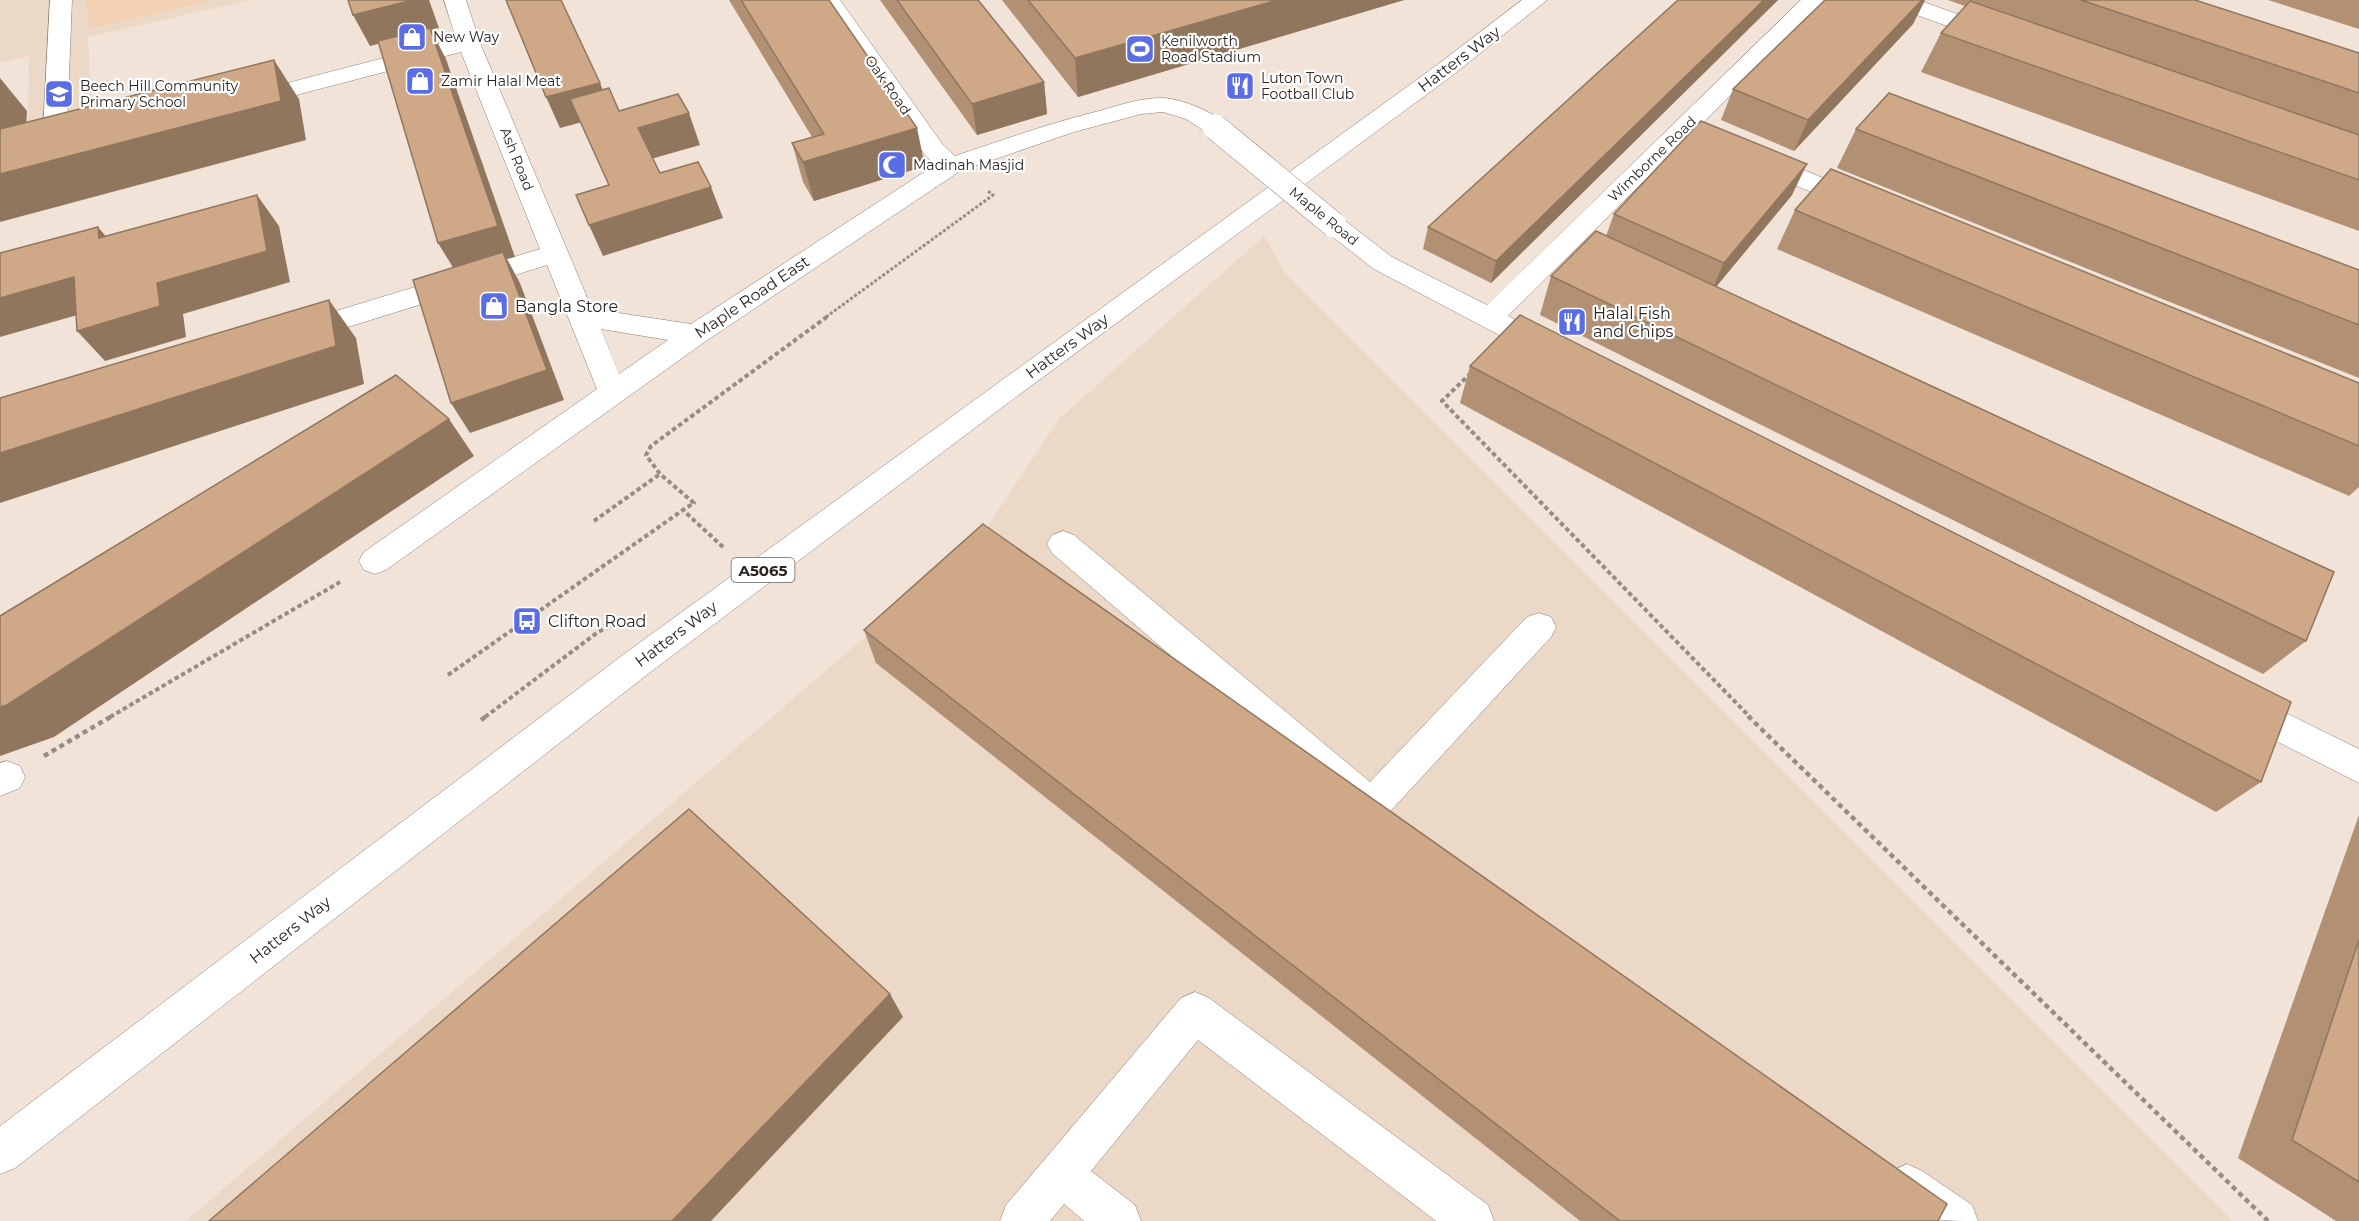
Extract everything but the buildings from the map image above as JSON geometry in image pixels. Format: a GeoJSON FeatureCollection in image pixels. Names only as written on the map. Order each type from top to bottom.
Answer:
{"type":"FeatureCollection","features":[{"type":"Feature","properties":{"kind":"street"},"geometry":{"type":"LineString","coordinates":[[54,150],[61,0]]}},
{"type":"Feature","properties":{"kind":"street","name":"Ash Road"},"geometry":{"type":"LineString","coordinates":[[455,0],[469,43],[612,391]]}},
{"type":"Feature","properties":{"kind":"street","name":"Oak Road"},"geometry":{"type":"LineString","coordinates":[[829,0],[934,150],[951,166]]}},
{"type":"Feature","properties":{"kind":"street","name":"Hatters Way"},"geometry":{"type":"LineString","coordinates":[[0,1153],[636,664],[1445,70],[1536,0]]}},
{"type":"Feature","properties":{"kind":"street","name":"Wimborne Road"},"geometry":{"type":"LineString","coordinates":[[1502,324],[1683,129],[1814,0]]}},
{"type":"Feature","properties":{"kind":"street"},"geometry":{"type":"LineString","coordinates":[[1897,0],[2010,40]]}},
{"type":"Feature","properties":{"kind":"street"},"geometry":{"type":"LineString","coordinates":[[230,105],[469,43]]}},
{"type":"Feature","properties":{"kind":"street","name":"Maple Road East"},"geometry":{"type":"LineString","coordinates":[[375,561],[612,391],[951,166],[1076,124],[1140,107],[1164,105]]}},
{"type":"Feature","properties":{"kind":"street","name":"Maple Road"},"geometry":{"type":"LineString","coordinates":[[1164,105],[1194,114],[1215,127],[1383,263],[1502,324]]}},
{"type":"Feature","properties":{"kind":"street"},"geometry":{"type":"LineString","coordinates":[[1683,129],[1879,211]]}},
{"type":"Feature","properties":{"kind":"street"},"geometry":{"type":"LineString","coordinates":[[272,340],[556,253]]}},
{"type":"Feature","properties":{"kind":"street"},"geometry":{"type":"LineString","coordinates":[[581,317],[696,334]]}},
{"type":"Feature","properties":{"kind":"street"},"geometry":{"type":"LineString","coordinates":[[1502,324],[1577,363]]}},
{"type":"Feature","properties":{"kind":"street"},"geometry":{"type":"LineString","coordinates":[[1063,544],[1386,816],[1539,627]]}},
{"type":"Feature","properties":{"kind":"street"},"geometry":{"type":"LineString","coordinates":[[2211,691],[2359,767]]}},
{"type":"Feature","properties":{"kind":"street"},"geometry":{"type":"LineString","coordinates":[[1022,1221],[1195,1012],[1472,1221]]}},
{"type":"Feature","properties":{"kind":"street"},"geometry":{"type":"LineString","coordinates":[[1878,1166],[1956,1221]]}},
{"type":"Feature","properties":{"kind":"street"},"geometry":{"type":"LineString","coordinates":[[1061,1174],[1119,1221]]}},
{"type":"Feature","properties":{"kind":"path"},"geometry":{"type":"LineString","coordinates":[[448,675],[694,503],[660,474],[646,455],[651,446],[993,195],[951,166]]}},
{"type":"Feature","properties":{"kind":"path"},"geometry":{"type":"LineString","coordinates":[[1502,324],[1442,401],[1770,738],[2268,1221]]}},
{"type":"Feature","properties":{"kind":"path"},"geometry":{"type":"LineString","coordinates":[[594,521],[660,474]]}},
{"type":"Feature","properties":{"kind":"path"},"geometry":{"type":"LineString","coordinates":[[683,510],[723,547],[714,553]]}},
{"type":"Feature","properties":{"kind":"path"},"geometry":{"type":"LineString","coordinates":[[4,779],[375,561]]}},
{"type":"Feature","properties":{"kind":"path"},"geometry":{"type":"LineString","coordinates":[[481,720],[598,632],[616,623]]}},
{"type":"Feature","properties":{"kind":"shaded area","name":"Beech Hill Community Primary School"},"geometry":{"type":"Polygon","coordinates":[[[0,0],[251,0],[88,37],[92,126],[28,143],[29,56],[0,62],[0,0]]]}},
{"type":"Feature","properties":{"kind":"shaded area"},"geometry":{"type":"Polygon","coordinates":[[[86,0],[212,0],[89,29],[86,0]]]}},
{"type":"Feature","properties":{"kind":"shaded area"},"geometry":{"type":"Polygon","coordinates":[[[1264,236],[1286,274],[2233,1221],[186,1221],[979,539],[1059,419],[1264,236]]]}},
{"type":"Feature","properties":{"kind":"place","name":"New Way"},"geometry":{"type":"Point","coordinates":[412,37]}},
{"type":"Feature","properties":{"kind":"place","name":"Kenilworth Road Stadium"},"geometry":{"type":"Point","coordinates":[1140,49]}},
{"type":"Feature","properties":{"kind":"place","name":"Zamir Halal Meat"},"geometry":{"type":"Point","coordinates":[420,81]}},
{"type":"Feature","properties":{"kind":"place","name":"Luton Town Football Club"},"geometry":{"type":"Point","coordinates":[1240,86]}},
{"type":"Feature","properties":{"kind":"place","name":"Beech Hill Community Primary School"},"geometry":{"type":"Point","coordinates":[59,94]}},
{"type":"Feature","properties":{"kind":"place","name":"Madinah Masjid"},"geometry":{"type":"Point","coordinates":[892,165]}},
{"type":"Feature","properties":{"kind":"place","name":"Bangla Store"},"geometry":{"type":"Point","coordinates":[494,306]}},
{"type":"Feature","properties":{"kind":"place","name":"Halal Fish and Chips"},"geometry":{"type":"Point","coordinates":[1572,322]}},
{"type":"Feature","properties":{"kind":"place","name":"Clifton Road"},"geometry":{"type":"Point","coordinates":[527,621]}}]}
